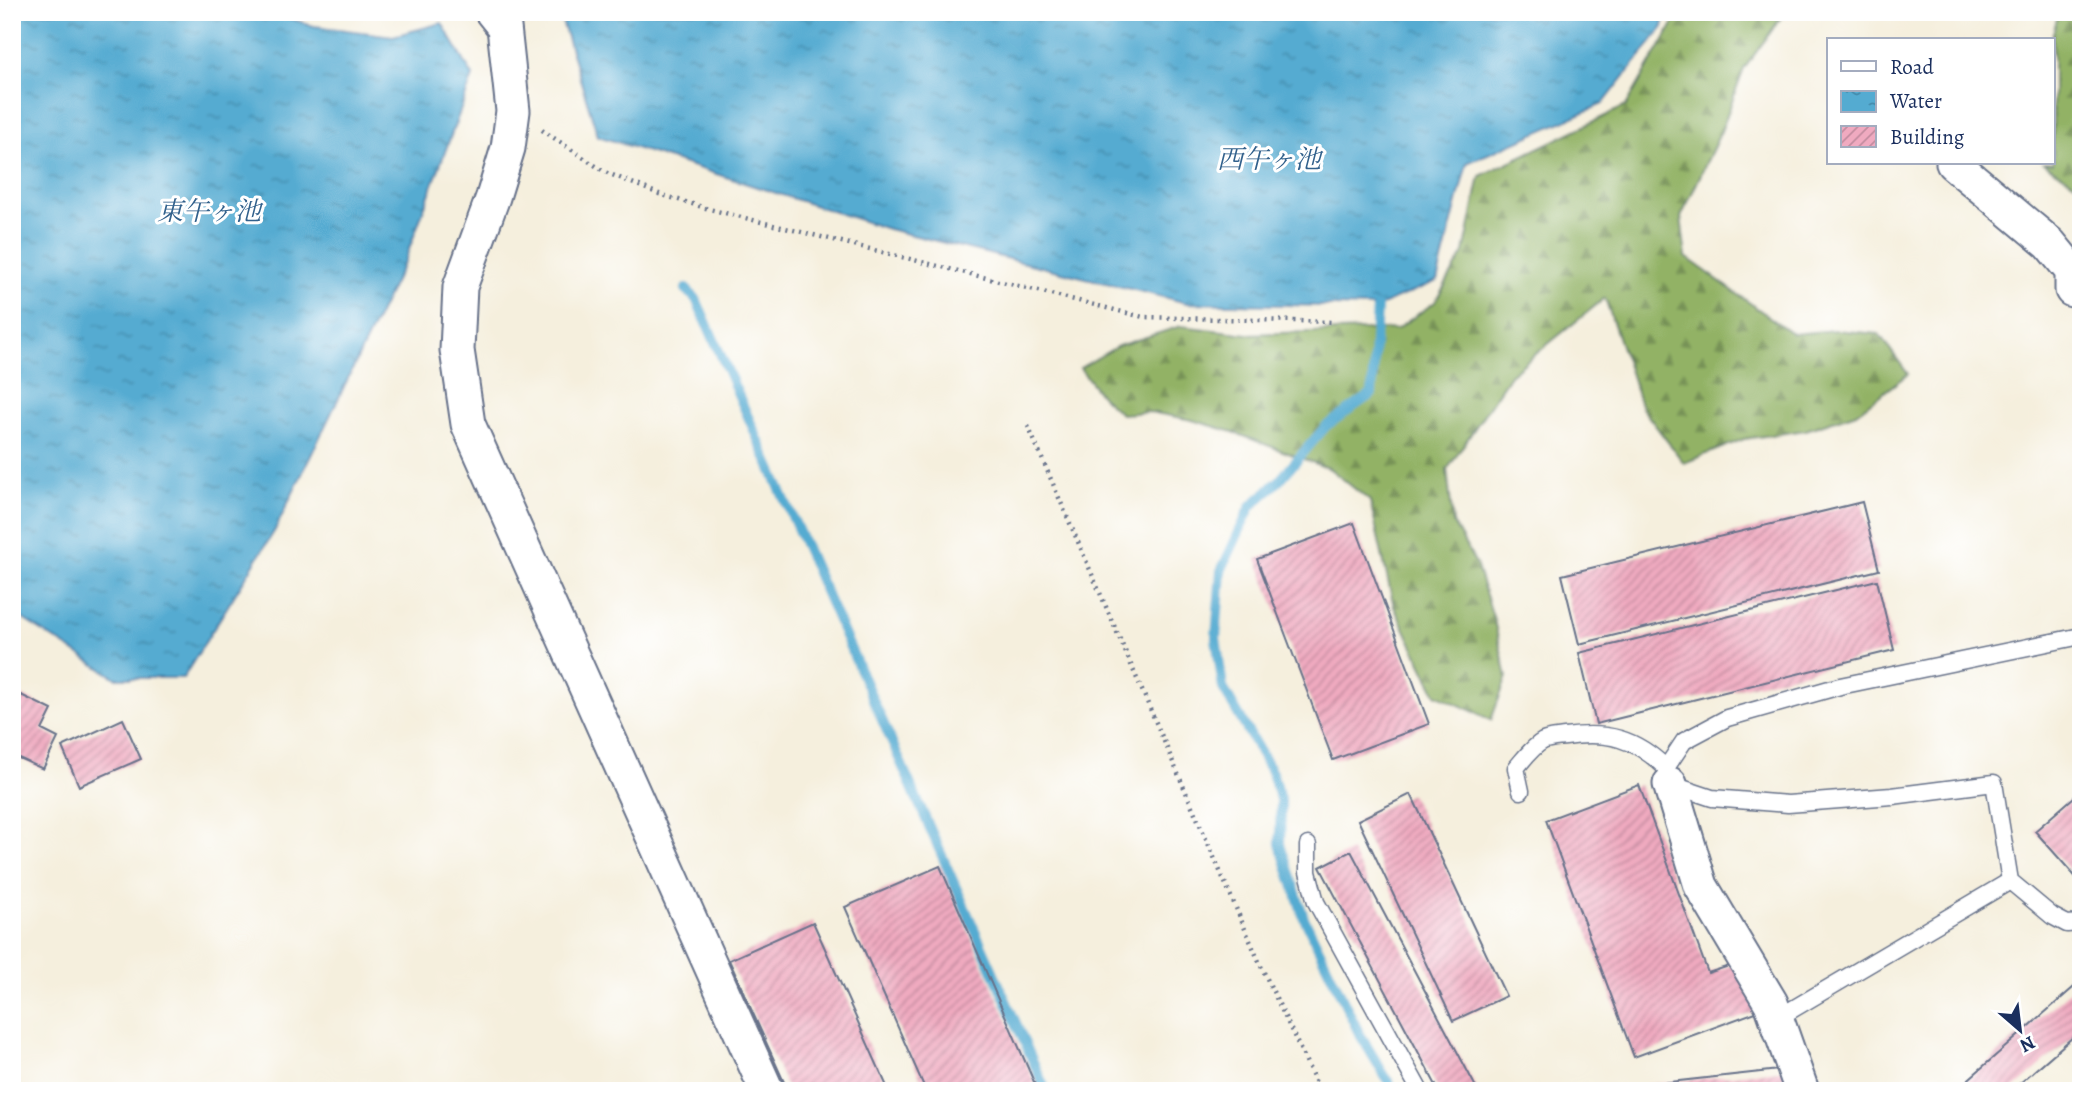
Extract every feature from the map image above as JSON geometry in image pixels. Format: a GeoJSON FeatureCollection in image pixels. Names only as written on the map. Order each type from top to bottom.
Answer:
{"type":"FeatureCollection","features":[{"type":"Feature","properties":{"kind":"street"},"geometry":{"type":"LineString","coordinates":[[492,12],[504,27],[513,111],[508,148],[460,287],[457,350],[468,425],[767,1091]]}},
{"type":"Feature","properties":{"kind":"street"},"geometry":{"type":"LineString","coordinates":[[1954,164],[2050,244],[2072,271],[2073,290],[2081,290]]}},
{"type":"Feature","properties":{"kind":"street"},"geometry":{"type":"LineString","coordinates":[[1668,776],[1701,886],[1771,1003],[1802,1091]]}},
{"type":"Feature","properties":{"kind":"lane"},"geometry":{"type":"LineString","coordinates":[[1668,776],[1684,741],[1727,719],[1840,686],[2081,636]]}},
{"type":"Feature","properties":{"kind":"lane"},"geometry":{"type":"LineString","coordinates":[[1521,791],[1516,768],[1531,750],[1545,740],[1583,735],[1625,739],[1649,751],[1668,776],[1712,798],[1788,804],[1892,796],[1994,783],[2010,881],[2052,916],[2067,924],[2081,923]]}},
{"type":"Feature","properties":{"kind":"lane"},"geometry":{"type":"LineString","coordinates":[[1308,845],[1308,872],[1316,902],[1420,1091]]}},
{"type":"Feature","properties":{"kind":"lane"},"geometry":{"type":"LineString","coordinates":[[1776,1018],[2010,881]]}},
{"type":"Feature","properties":{"kind":"path"},"geometry":{"type":"LineString","coordinates":[[513,111],[605,172],[659,194],[709,209],[1143,317],[1334,322]]}},
{"type":"Feature","properties":{"kind":"path"},"geometry":{"type":"LineString","coordinates":[[1028,426],[1261,966],[1320,1091]]}},
{"type":"Feature","properties":{"kind":"green space"},"geometry":{"type":"Polygon","coordinates":[[[1680,12],[1785,12],[1744,69],[1721,131],[1681,217],[1686,257],[1793,334],[1835,330],[1879,334],[1908,374],[1856,413],[1806,430],[1744,439],[1684,463],[1642,408],[1605,298],[1510,375],[1447,470],[1453,523],[1476,564],[1494,620],[1507,677],[1491,720],[1436,694],[1394,607],[1370,501],[1330,469],[1233,432],[1150,412],[1121,414],[1102,397],[1080,368],[1118,346],[1181,326],[1248,334],[1397,329],[1435,302],[1464,253],[1480,176],[1626,106],[1680,12]]]}},
{"type":"Feature","properties":{"kind":"green space"},"geometry":{"type":"Polygon","coordinates":[[[2059,12],[2081,12],[2081,187],[2046,164],[2054,164],[2054,38],[2052,38],[2059,12]]]}},
{"type":"Feature","properties":{"kind":"water","name":"東午ヶ池"},"geometry":{"type":"Polygon","coordinates":[[[12,12],[269,12],[314,26],[393,36],[442,23],[473,76],[405,260],[275,530],[183,678],[116,678],[12,612],[12,12]]]}},
{"type":"Feature","properties":{"kind":"water","name":"西午ヶ池"},"geometry":{"type":"Polygon","coordinates":[[[559,12],[1666,12],[1663,27],[1603,104],[1467,163],[1437,281],[1377,307],[1187,303],[888,229],[598,136],[559,12]]]}},
{"type":"Feature","properties":{"kind":"building"},"geometry":{"type":"Polygon","coordinates":[[[1862,502],[1879,570],[1579,644],[1562,575],[1862,502]]]}},
{"type":"Feature","properties":{"kind":"building"},"geometry":{"type":"Polygon","coordinates":[[[1354,523],[1429,724],[1333,760],[1257,559],[1354,523]]]}},
{"type":"Feature","properties":{"kind":"building"},"geometry":{"type":"Polygon","coordinates":[[[1877,580],[1894,650],[1596,724],[1579,653],[1877,580]]]}},
{"type":"Feature","properties":{"kind":"building"},"geometry":{"type":"Polygon","coordinates":[[[21,695],[52,710],[42,730],[58,738],[43,769],[12,755],[12,714],[21,695]]]}},
{"type":"Feature","properties":{"kind":"building"},"geometry":{"type":"Polygon","coordinates":[[[123,719],[141,759],[79,786],[62,747],[123,719]]]}},
{"type":"Feature","properties":{"kind":"building"},"geometry":{"type":"Polygon","coordinates":[[[1639,785],[1708,973],[1738,963],[1756,1012],[1634,1057],[1546,820],[1639,785]]]}},
{"type":"Feature","properties":{"kind":"building"},"geometry":{"type":"Polygon","coordinates":[[[2081,791],[2081,883],[2035,831],[2081,791]]]}},
{"type":"Feature","properties":{"kind":"building"},"geometry":{"type":"Polygon","coordinates":[[[1411,794],[1506,996],[1453,1021],[1358,820],[1411,794]]]}},
{"type":"Feature","properties":{"kind":"building"},"geometry":{"type":"Polygon","coordinates":[[[1351,851],[1478,1091],[1439,1091],[1320,867],[1351,851]]]}},
{"type":"Feature","properties":{"kind":"building"},"geometry":{"type":"Polygon","coordinates":[[[940,866],[1038,1091],[926,1091],[845,907],[940,866]]]}},
{"type":"Feature","properties":{"kind":"building"},"geometry":{"type":"Polygon","coordinates":[[[813,922],[889,1091],[788,1091],[729,960],[813,922]]]}},
{"type":"Feature","properties":{"kind":"building"},"geometry":{"type":"Polygon","coordinates":[[[2081,981],[2081,1030],[2011,1091],[1955,1091],[2081,981]]]}},
{"type":"Feature","properties":{"kind":"building"},"geometry":{"type":"Polygon","coordinates":[[[1788,1069],[1791,1091],[1607,1091],[1607,1089],[1788,1069]]]}},
{"type":"Feature","properties":{"kind":"waterway"},"geometry":{"type":"LineString","coordinates":[[686,289],[696,299],[1046,1091]]}},
{"type":"Feature","properties":{"kind":"waterway"},"geometry":{"type":"LineString","coordinates":[[1377,307],[1372,394],[1326,426],[1279,481],[1251,506],[1221,571],[1216,638],[1223,688],[1272,773],[1281,802],[1280,844],[1304,918],[1359,1033],[1394,1091]]}}]}
